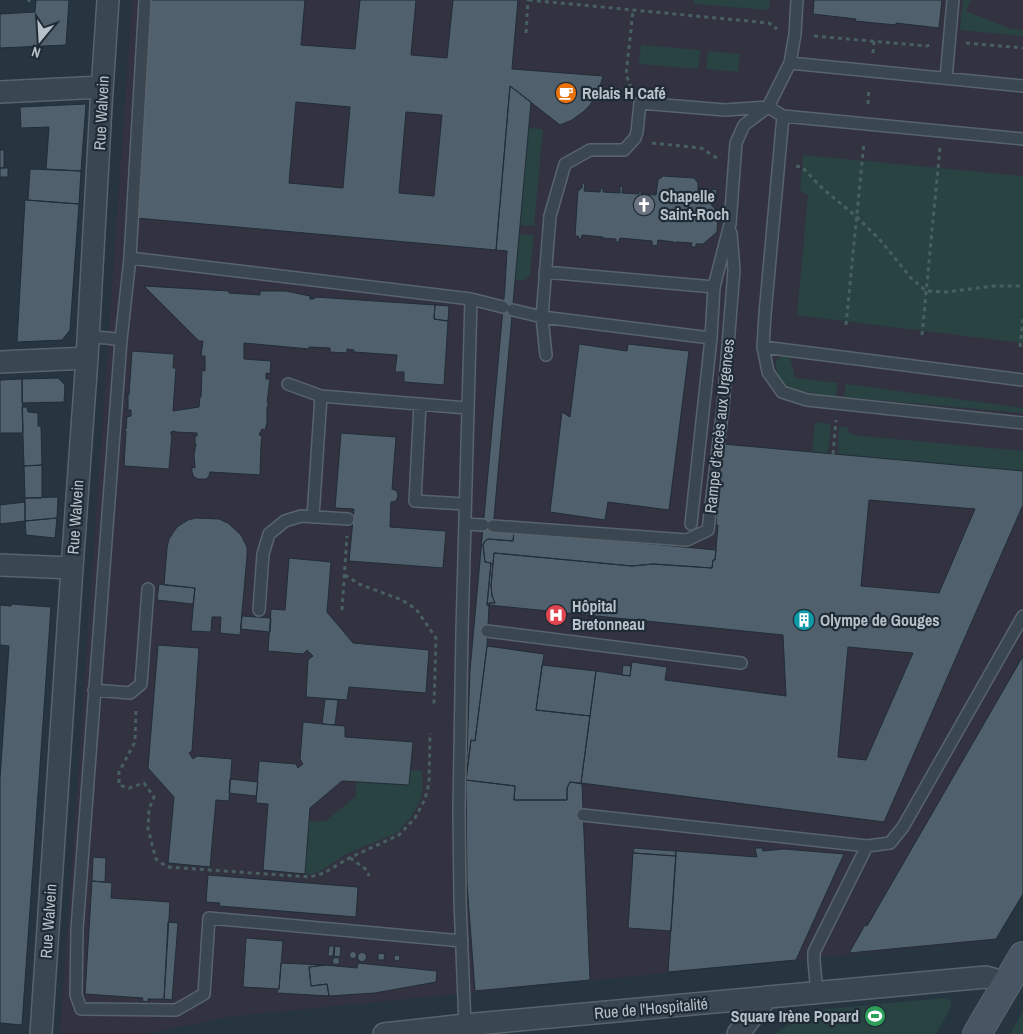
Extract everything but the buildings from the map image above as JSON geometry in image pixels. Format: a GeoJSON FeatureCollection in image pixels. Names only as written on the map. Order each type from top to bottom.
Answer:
{"type":"FeatureCollection","features":[{"type":"Feature","properties":{"kind":"main road"},"geometry":{"type":"LineString","coordinates":[[977,1034],[1023,956]]}},
{"type":"Feature","properties":{"kind":"street","name":"Rue Walvein"},"geometry":{"type":"LineString","coordinates":[[41,1034],[87,358],[108,0]]}},
{"type":"Feature","properties":{"kind":"street"},"geometry":{"type":"LineString","coordinates":[[0,92],[102,88]]}},
{"type":"Feature","properties":{"kind":"street"},"geometry":{"type":"LineString","coordinates":[[0,362],[87,358]]}},
{"type":"Feature","properties":{"kind":"street"},"geometry":{"type":"LineString","coordinates":[[0,565],[72,568]]}},
{"type":"Feature","properties":{"kind":"street","name":"Rue de l'Hospitalité"},"geometry":{"type":"LineString","coordinates":[[384,1034],[986,977],[1007,983]]}},
{"type":"Feature","properties":{"kind":"street"},"geometry":{"type":"LineString","coordinates":[[738,1034],[767,998]]}},
{"type":"Feature","properties":{"kind":"lane"},"geometry":{"type":"LineString","coordinates":[[146,0],[130,258],[121,340],[77,928],[76,995],[81,1009],[176,1010],[204,994],[209,918],[462,941]]}},
{"type":"Feature","properties":{"kind":"lane"},"geometry":{"type":"LineString","coordinates":[[691,524],[711,338],[714,287],[730,224],[736,143],[744,125],[768,107],[790,63],[797,0]]}},
{"type":"Feature","properties":{"kind":"lane"},"geometry":{"type":"LineString","coordinates":[[946,78],[953,0]]}},
{"type":"Feature","properties":{"kind":"lane"},"geometry":{"type":"LineString","coordinates":[[790,63],[1023,86]]}},
{"type":"Feature","properties":{"kind":"lane"},"geometry":{"type":"LineString","coordinates":[[546,355],[542,317],[550,216],[565,164],[590,150],[624,150],[635,138],[640,103],[725,110],[768,107],[783,116],[1023,139]]}},
{"type":"Feature","properties":{"kind":"lane"},"geometry":{"type":"LineString","coordinates":[[783,116],[763,347],[768,372],[782,392],[807,400],[1023,423]]}},
{"type":"Feature","properties":{"kind":"lane","name":"Rampe d’accès aux Urgences"},"geometry":{"type":"LineString","coordinates":[[465,524],[687,540],[708,530],[724,407],[734,270],[730,224]]}},
{"type":"Feature","properties":{"kind":"lane"},"geometry":{"type":"LineString","coordinates":[[130,258],[471,298],[542,317],[711,338]]}},
{"type":"Feature","properties":{"kind":"lane"},"geometry":{"type":"LineString","coordinates":[[545,272],[714,287]]}},
{"type":"Feature","properties":{"kind":"lane"},"geometry":{"type":"LineString","coordinates":[[465,1025],[460,901],[468,630],[465,504],[471,298]]}},
{"type":"Feature","properties":{"kind":"lane"},"geometry":{"type":"LineString","coordinates":[[88,337],[121,340]]}},
{"type":"Feature","properties":{"kind":"lane"},"geometry":{"type":"LineString","coordinates":[[763,347],[1023,380]]}},
{"type":"Feature","properties":{"kind":"lane"},"geometry":{"type":"LineString","coordinates":[[288,384],[321,396],[468,408]]}},
{"type":"Feature","properties":{"kind":"lane"},"geometry":{"type":"LineString","coordinates":[[313,517],[321,396]]}},
{"type":"Feature","properties":{"kind":"lane"},"geometry":{"type":"LineString","coordinates":[[420,404],[415,501],[465,504]]}},
{"type":"Feature","properties":{"kind":"lane"},"geometry":{"type":"LineString","coordinates":[[259,610],[263,554],[269,534],[285,521],[301,516],[348,519]]}},
{"type":"Feature","properties":{"kind":"lane"},"geometry":{"type":"LineString","coordinates":[[94,690],[130,693],[141,684],[148,589]]}},
{"type":"Feature","properties":{"kind":"lane"},"geometry":{"type":"LineString","coordinates":[[583,815],[867,846],[890,843],[903,827],[1023,616]]}},
{"type":"Feature","properties":{"kind":"lane"},"geometry":{"type":"LineString","coordinates":[[488,631],[741,663]]}},
{"type":"Feature","properties":{"kind":"lane"},"geometry":{"type":"LineString","coordinates":[[817,993],[814,952],[867,846]]}},
{"type":"Feature","properties":{"kind":"path"},"geometry":{"type":"LineString","coordinates":[[526,33],[528,0],[769,23],[782,32]]}},
{"type":"Feature","properties":{"kind":"path"},"geometry":{"type":"LineString","coordinates":[[629,93],[630,84],[626,76],[633,10]]}},
{"type":"Feature","properties":{"kind":"path"},"geometry":{"type":"LineString","coordinates":[[807,35],[927,46],[932,43]]}},
{"type":"Feature","properties":{"kind":"path"},"geometry":{"type":"LineString","coordinates":[[959,42],[1023,48]]}},
{"type":"Feature","properties":{"kind":"path"},"geometry":{"type":"LineString","coordinates":[[868,104],[870,85]]}},
{"type":"Feature","properties":{"kind":"path"},"geometry":{"type":"LineString","coordinates":[[922,334],[942,131]]}},
{"type":"Feature","properties":{"kind":"path"},"geometry":{"type":"LineString","coordinates":[[846,325],[865,134]]}},
{"type":"Feature","properties":{"kind":"path"},"geometry":{"type":"LineString","coordinates":[[652,143],[702,148],[720,159]]}},
{"type":"Feature","properties":{"kind":"path"},"geometry":{"type":"LineString","coordinates":[[795,166],[802,167],[823,189],[857,217],[911,278],[926,291],[947,292],[994,286],[1023,286]]}},
{"type":"Feature","properties":{"kind":"path"},"geometry":{"type":"LineString","coordinates":[[1020,347],[1023,319]]}},
{"type":"Feature","properties":{"kind":"path"},"geometry":{"type":"LineString","coordinates":[[833,454],[837,417]]}},
{"type":"Feature","properties":{"kind":"path"},"geometry":{"type":"LineString","coordinates":[[342,610],[348,519]]}},
{"type":"Feature","properties":{"kind":"path"},"geometry":{"type":"LineString","coordinates":[[345,575],[359,584],[402,600],[416,609],[436,638],[434,704]]}},
{"type":"Feature","properties":{"kind":"path"},"geometry":{"type":"LineString","coordinates":[[137,688],[134,742],[119,772],[119,785],[129,788],[144,783],[154,797],[149,809],[148,829],[156,859],[167,867],[310,877],[324,874],[349,858],[398,835],[415,818],[425,799],[429,783],[430,733]]}},
{"type":"Feature","properties":{"kind":"path"},"geometry":{"type":"LineString","coordinates":[[349,858],[367,870],[369,876]]}},
{"type":"Feature","properties":{"kind":"shaded area","name":"Hôpital Bretonneau"},"geometry":{"type":"Polygon","coordinates":[[[132,0],[1023,0],[1023,893],[996,940],[227,1017],[146,1034],[63,1034],[60,1031],[132,0]]]}},
{"type":"Feature","properties":{"kind":"green space"},"geometry":{"type":"Polygon","coordinates":[[[693,0],[770,0],[769,10],[694,4],[693,0]]]}},
{"type":"Feature","properties":{"kind":"green space"},"geometry":{"type":"Polygon","coordinates":[[[963,0],[971,0],[966,11],[1011,29],[1023,30],[1023,36],[960,30],[963,0]]]}},
{"type":"Feature","properties":{"kind":"green space"},"geometry":{"type":"Polygon","coordinates":[[[641,45],[700,50],[698,69],[639,64],[641,45]]]}},
{"type":"Feature","properties":{"kind":"green space"},"geometry":{"type":"Polygon","coordinates":[[[708,51],[740,54],[738,72],[706,69],[708,51]]]}},
{"type":"Feature","properties":{"kind":"green space"},"geometry":{"type":"Polygon","coordinates":[[[529,128],[543,129],[534,226],[520,225],[529,128]]]}},
{"type":"Feature","properties":{"kind":"green space"},"geometry":{"type":"Polygon","coordinates":[[[803,155],[1023,176],[1023,343],[797,315],[808,195],[800,190],[803,155]]]}},
{"type":"Feature","properties":{"kind":"green space"},"geometry":{"type":"Polygon","coordinates":[[[519,234],[534,235],[530,274],[526,279],[515,280],[519,234]]]}},
{"type":"Feature","properties":{"kind":"green space"},"geometry":{"type":"Polygon","coordinates":[[[780,357],[790,357],[795,378],[838,383],[836,396],[807,392],[786,385],[781,381],[776,369],[776,362],[780,357]]]}},
{"type":"Feature","properties":{"kind":"green space"},"geometry":{"type":"Polygon","coordinates":[[[846,384],[1023,408],[1023,413],[844,397],[846,384]]]}},
{"type":"Feature","properties":{"kind":"green space"},"geometry":{"type":"Polygon","coordinates":[[[815,422],[831,424],[828,454],[812,453],[815,422]]]}},
{"type":"Feature","properties":{"kind":"green space"},"geometry":{"type":"Polygon","coordinates":[[[839,427],[846,427],[852,435],[1023,451],[1023,471],[838,455],[839,427]]]}},
{"type":"Feature","properties":{"kind":"green space"},"geometry":{"type":"Polygon","coordinates":[[[410,770],[422,771],[423,788],[419,803],[411,817],[397,833],[346,854],[324,869],[312,874],[305,874],[309,822],[326,821],[356,796],[356,782],[409,785],[410,770]]]}},
{"type":"Feature","properties":{"kind":"green space","name":"Square Irène Popard"},"geometry":{"type":"Polygon","coordinates":[[[942,998],[949,999],[951,1007],[936,1034],[775,1034],[788,1025],[819,1010],[942,998]]]}},
{"type":"Feature","properties":{"kind":"green space"},"geometry":{"type":"Polygon","coordinates":[[[1023,1011],[1023,1034],[1010,1034],[1023,1011]]]}},
{"type":"Feature","properties":{"kind":"place","name":"Relais H Café"},"geometry":{"type":"Point","coordinates":[566,93]}},
{"type":"Feature","properties":{"kind":"place","name":"Chapelle Saint-Roch"},"geometry":{"type":"Point","coordinates":[644,205]}},
{"type":"Feature","properties":{"kind":"place","name":"Hôpital Bretonneau"},"geometry":{"type":"Point","coordinates":[556,615]}},
{"type":"Feature","properties":{"kind":"place","name":"Olympe de Gouges"},"geometry":{"type":"Point","coordinates":[804,620]}},
{"type":"Feature","properties":{"kind":"place","name":"Square Irène Popard"},"geometry":{"type":"Point","coordinates":[875,1016]}}]}
